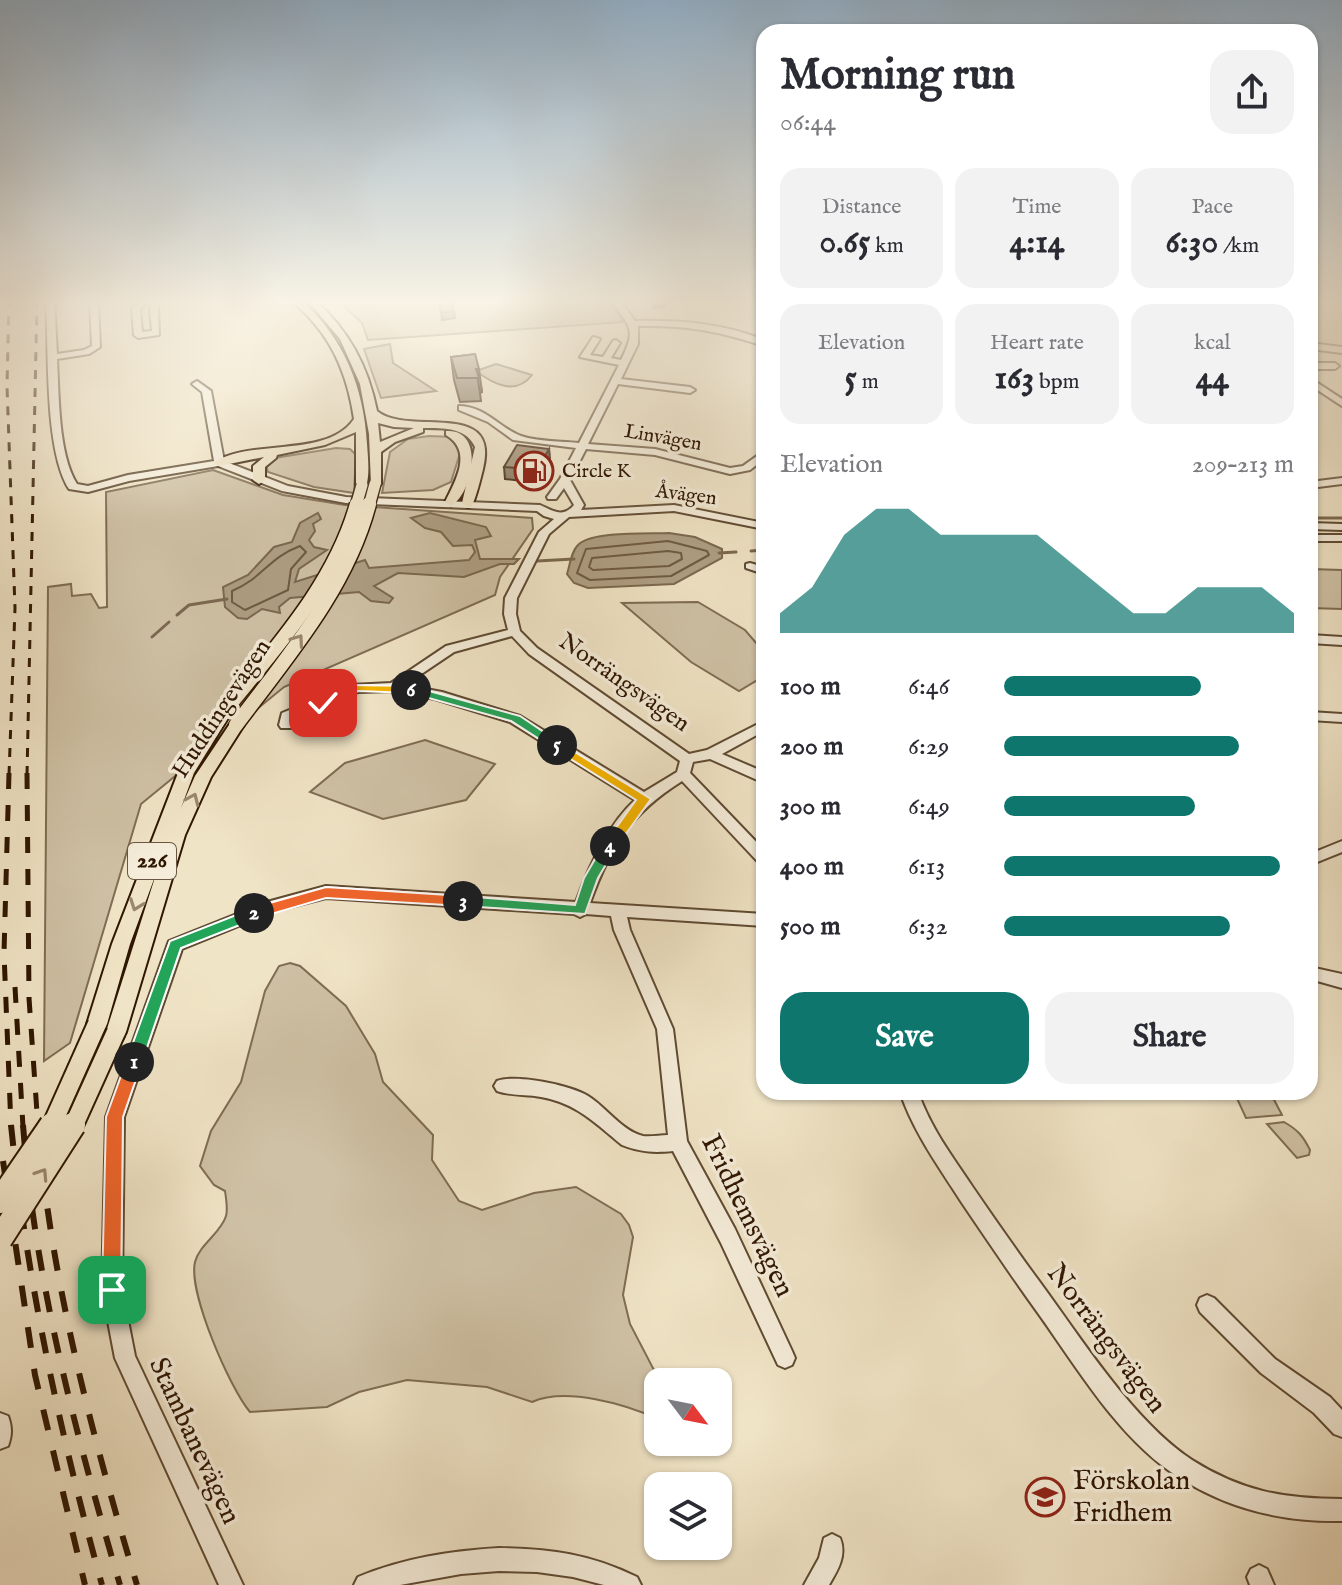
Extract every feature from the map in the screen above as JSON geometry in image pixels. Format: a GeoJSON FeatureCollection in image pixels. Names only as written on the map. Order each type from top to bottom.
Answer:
{"type":"FeatureCollection","features":[{"type":"Feature","properties":{"kind":"main road","name":"Huddingevägen"},"geometry":{"type":"LineString","coordinates":[[351,374],[366,415]]}},
{"type":"Feature","properties":{"kind":"main road","name":"Huddingevägen"},"geometry":{"type":"LineString","coordinates":[[0,1239],[72,1128],[177,835],[203,776],[338,582],[363,529],[370,452],[361,374]]}},
{"type":"Feature","properties":{"kind":"main road"},"geometry":{"type":"LineString","coordinates":[[219,463],[236,457],[327,441],[350,431],[366,415],[382,421],[441,424],[461,428],[476,437],[481,448],[468,503]]}},
{"type":"Feature","properties":{"kind":"main road"},"geometry":{"type":"LineString","coordinates":[[219,463],[332,446],[351,446],[370,452],[391,440],[420,430],[453,433],[465,440],[468,448],[464,476],[451,502]]}},
{"type":"Feature","properties":{"kind":"main road"},"geometry":{"type":"LineString","coordinates":[[259,480],[259,466],[272,456]]}},
{"type":"Feature","properties":{"kind":"main road","name":"Huddingevägen"},"geometry":{"type":"LineString","coordinates":[[0,1201],[55,1121],[106,1028],[121,944],[186,773],[227,708],[284,637],[337,560],[358,500],[368,485]]}},
{"type":"Feature","properties":{"kind":"street"},"geometry":{"type":"LineString","coordinates":[[55,374],[63,475],[73,487],[88,489],[128,478],[219,463],[286,489],[358,500],[546,505]]}},
{"type":"Feature","properties":{"kind":"street"},"geometry":{"type":"LineString","coordinates":[[394,687],[450,649],[514,632],[510,614],[511,598],[544,532],[546,505],[565,480],[619,374]]}},
{"type":"Feature","properties":{"kind":"street"},"geometry":{"type":"LineString","coordinates":[[615,381],[690,390]]}},
{"type":"Feature","properties":{"kind":"street"},"geometry":{"type":"LineString","coordinates":[[197,384],[206,391],[219,463]]}},
{"type":"Feature","properties":{"kind":"street"},"geometry":{"type":"LineString","coordinates":[[1318,386],[1342,403]]}},
{"type":"Feature","properties":{"kind":"street","name":"Linvägen"},"geometry":{"type":"LineString","coordinates":[[462,408],[491,420],[516,438],[655,452],[737,471],[756,459]]}},
{"type":"Feature","properties":{"kind":"street"},"geometry":{"type":"LineString","coordinates":[[544,532],[578,508],[565,480]]}},
{"type":"Feature","properties":{"kind":"street"},"geometry":{"type":"LineString","coordinates":[[1318,484],[1342,481]]}},
{"type":"Feature","properties":{"kind":"street","name":"Åvägen"},"geometry":{"type":"LineString","coordinates":[[546,505],[575,500],[603,510]]}},
{"type":"Feature","properties":{"kind":"street","name":"Åvägen"},"geometry":{"type":"LineString","coordinates":[[546,505],[568,515],[603,510],[674,508],[756,524]]}},
{"type":"Feature","properties":{"kind":"street"},"geometry":{"type":"LineString","coordinates":[[1318,526],[1342,527]]}},
{"type":"Feature","properties":{"kind":"street"},"geometry":{"type":"LineString","coordinates":[[1318,538],[1342,538]]}},
{"type":"Feature","properties":{"kind":"street"},"geometry":{"type":"LineString","coordinates":[[750,566],[756,568]]}},
{"type":"Feature","properties":{"kind":"street","name":"Norrängsvägen"},"geometry":{"type":"LineString","coordinates":[[514,632],[533,651],[685,767],[756,850]]}},
{"type":"Feature","properties":{"kind":"street"},"geometry":{"type":"LineString","coordinates":[[1318,640],[1342,641]]}},
{"type":"Feature","properties":{"kind":"street"},"geometry":{"type":"LineString","coordinates":[[286,725],[287,716],[356,688],[394,687],[446,697],[515,719],[644,799]]}},
{"type":"Feature","properties":{"kind":"street"},"geometry":{"type":"LineString","coordinates":[[1318,716],[1342,718]]}},
{"type":"Feature","properties":{"kind":"street"},"geometry":{"type":"LineString","coordinates":[[756,729],[685,767],[644,799],[600,861],[580,911],[756,920]]}},
{"type":"Feature","properties":{"kind":"street"},"geometry":{"type":"LineString","coordinates":[[711,754],[756,774]]}},
{"type":"Feature","properties":{"kind":"street"},"geometry":{"type":"LineString","coordinates":[[1318,856],[1342,846]]}},
{"type":"Feature","properties":{"kind":"street","name":"Stambanevägen"},"geometry":{"type":"LineString","coordinates":[[231,1585],[125,1358],[112,1290],[115,1117],[175,945],[272,906],[326,892],[374,893],[580,911]]}},
{"type":"Feature","properties":{"kind":"street","name":"Fridhemsvägen"},"geometry":{"type":"LineString","coordinates":[[618,912],[622,930],[665,1029],[678,1142],[728,1236],[785,1358]]}},
{"type":"Feature","properties":{"kind":"street"},"geometry":{"type":"LineString","coordinates":[[1318,975],[1342,981]]}},
{"type":"Feature","properties":{"kind":"street"},"geometry":{"type":"LineString","coordinates":[[503,1086],[541,1089],[581,1101],[628,1139],[646,1145],[678,1142]]}},
{"type":"Feature","properties":{"kind":"street","name":"Norrängsvägen"},"geometry":{"type":"LineString","coordinates":[[913,1100],[932,1141],[1013,1265],[1147,1438],[1199,1477],[1256,1503],[1303,1511],[1342,1510]]}},
{"type":"Feature","properties":{"kind":"street"},"geometry":{"type":"LineString","coordinates":[[1207,1305],[1268,1366],[1322,1405],[1342,1426]]}},
{"type":"Feature","properties":{"kind":"street"},"geometry":{"type":"LineString","coordinates":[[0,1424],[0,1438]]}},
{"type":"Feature","properties":{"kind":"street"},"geometry":{"type":"LineString","coordinates":[[816,1585],[830,1561],[832,1546]]}},
{"type":"Feature","properties":{"kind":"street"},"geometry":{"type":"LineString","coordinates":[[366,1585],[383,1577],[458,1563],[505,1560],[592,1568],[629,1585]]}},
{"type":"Feature","properties":{"kind":"shaded area"},"geometry":{"type":"Polygon","coordinates":[[[373,374],[410,374],[436,391],[381,398],[373,374]]]}},
{"type":"Feature","properties":{"kind":"shaded area"},"geometry":{"type":"Polygon","coordinates":[[[481,374],[532,375],[519,385],[512,386],[481,374]]]}},
{"type":"Feature","properties":{"kind":"shaded area"},"geometry":{"type":"Polygon","coordinates":[[[453,437],[461,450],[451,482],[433,490],[382,493],[390,452],[408,439],[453,437]]]}},
{"type":"Feature","properties":{"kind":"shaded area"},"geometry":{"type":"Polygon","coordinates":[[[336,448],[350,449],[356,455],[354,493],[314,487],[268,472],[266,465],[275,458],[336,448]]]}},
{"type":"Feature","properties":{"kind":"shaded area"},"geometry":{"type":"Polygon","coordinates":[[[213,470],[283,495],[345,505],[532,518],[533,529],[500,577],[495,595],[284,687],[141,804],[70,1043],[44,1061],[48,587],[71,584],[72,596],[91,594],[99,608],[107,607],[106,492],[213,470]]]}},
{"type":"Feature","properties":{"kind":"shaded area"},"geometry":{"type":"Polygon","coordinates":[[[1318,569],[1342,570],[1342,609],[1318,608],[1318,569]]]}},
{"type":"Feature","properties":{"kind":"shaded area"},"geometry":{"type":"Polygon","coordinates":[[[698,602],[745,630],[756,643],[756,681],[739,691],[691,662],[622,603],[698,602]]]}},
{"type":"Feature","properties":{"kind":"shaded area"},"geometry":{"type":"Polygon","coordinates":[[[425,740],[495,764],[466,800],[383,819],[310,792],[345,763],[425,740]]]}},
{"type":"Feature","properties":{"kind":"shaded area"},"geometry":{"type":"Polygon","coordinates":[[[290,963],[300,966],[346,1006],[375,1054],[383,1082],[433,1135],[432,1160],[459,1201],[482,1210],[534,1193],[576,1187],[621,1214],[633,1237],[623,1295],[630,1324],[653,1368],[644,1368],[644,1414],[595,1399],[561,1396],[532,1402],[487,1387],[407,1380],[359,1392],[327,1407],[250,1412],[212,1340],[198,1295],[195,1276],[197,1256],[220,1228],[227,1210],[225,1191],[214,1185],[200,1166],[211,1131],[241,1082],[265,991],[279,966],[290,963]]]}},
{"type":"Feature","properties":{"kind":"shaded area"},"geometry":{"type":"Polygon","coordinates":[[[1238,1100],[1274,1100],[1282,1115],[1246,1118],[1238,1100]]]}},
{"type":"Feature","properties":{"kind":"shaded area"},"geometry":{"type":"Polygon","coordinates":[[[1284,1122],[1302,1137],[1310,1150],[1309,1155],[1297,1158],[1267,1124],[1284,1122]]]}},
{"type":"Feature","properties":{"kind":"water"},"geometry":{"type":"Polygon","coordinates":[[[318,513],[321,519],[313,524],[315,531],[309,540],[314,547],[327,550],[299,569],[295,582],[365,560],[369,568],[469,560],[475,552],[472,545],[453,546],[441,532],[425,528],[411,518],[430,513],[486,527],[491,536],[475,540],[480,559],[519,559],[514,564],[500,564],[464,577],[398,573],[374,586],[393,598],[389,603],[371,601],[359,592],[290,598],[279,607],[280,613],[262,609],[247,619],[238,618],[225,607],[223,587],[248,575],[274,547],[292,542],[300,523],[318,513]]]}},
{"type":"Feature","properties":{"kind":"water"},"geometry":{"type":"Polygon","coordinates":[[[669,533],[695,537],[722,549],[722,558],[674,584],[588,588],[574,583],[567,574],[574,550],[587,540],[609,535],[669,533]]]}},
{"type":"Feature","properties":{"kind":"building"},"geometry":{"type":"Polygon","coordinates":[[[456,374],[478,374],[479,378],[457,378],[456,374]]]}},
{"type":"Feature","properties":{"kind":"building"},"geometry":{"type":"Polygon","coordinates":[[[517,445],[549,449],[537,470],[504,467],[517,445]]]}},
{"type":"Feature","properties":{"kind":"waterway"},"geometry":{"type":"LineString","coordinates":[[1318,518],[1342,518]]}},
{"type":"Feature","properties":{"kind":"waterway"},"geometry":{"type":"LineString","coordinates":[[751,551],[756,551]]}},
{"type":"Feature","properties":{"kind":"waterway"},"geometry":{"type":"LineString","coordinates":[[719,553],[736,552]]}},
{"type":"Feature","properties":{"kind":"waterway"},"geometry":{"type":"LineString","coordinates":[[537,561],[574,559]]}},
{"type":"Feature","properties":{"kind":"waterway"},"geometry":{"type":"LineString","coordinates":[[177,615],[189,605],[227,599]]}},
{"type":"Feature","properties":{"kind":"waterway"},"geometry":{"type":"LineString","coordinates":[[152,637],[169,622]]}},
{"type":"Feature","properties":{"kind":"railway"},"geometry":{"type":"LineString","coordinates":[[7,374],[15,608],[9,775]]}},
{"type":"Feature","properties":{"kind":"railway"},"geometry":{"type":"LineString","coordinates":[[27,774],[35,374]]}},
{"type":"Feature","properties":{"kind":"railway"},"geometry":{"type":"LineString","coordinates":[[9,773],[4,953],[11,1127]]}},
{"type":"Feature","properties":{"kind":"railway"},"geometry":{"type":"LineString","coordinates":[[27,774],[29,998],[38,1127]]}},
{"type":"Feature","properties":{"kind":"railway"},"geometry":{"type":"LineString","coordinates":[[15,987],[23,1127]]}},
{"type":"Feature","properties":{"kind":"railway"},"geometry":{"type":"LineString","coordinates":[[11,1125],[26,1242],[47,1357],[72,1471],[102,1585]]}},
{"type":"Feature","properties":{"kind":"railway"},"geometry":{"type":"LineString","coordinates":[[23,1125],[47,1300],[73,1415],[120,1585]]}},
{"type":"Feature","properties":{"kind":"railway"},"geometry":{"type":"LineString","coordinates":[[38,1125],[44,1184],[63,1300],[89,1415],[137,1585]]}},
{"type":"Feature","properties":{"kind":"railway"},"geometry":{"type":"LineString","coordinates":[[3,1161],[35,1375],[85,1585]]}},
{"type":"Feature","properties":{"kind":"place","name":"Circle K"},"geometry":{"type":"Point","coordinates":[534,471]}},
{"type":"Feature","properties":{"kind":"place","name":"Förskolan Fridhem"},"geometry":{"type":"Point","coordinates":[1045,1497]}},
{"type":"Feature","properties":{"kind":"route"},"geometry":{"type":"LineString","coordinates":[[112,1290],[115,1117],[175,945],[272,906],[326,892],[374,893],[580,911],[600,861],[644,799],[515,719],[486,709],[417,690],[394,687],[356,688],[323,703]]}}]}
